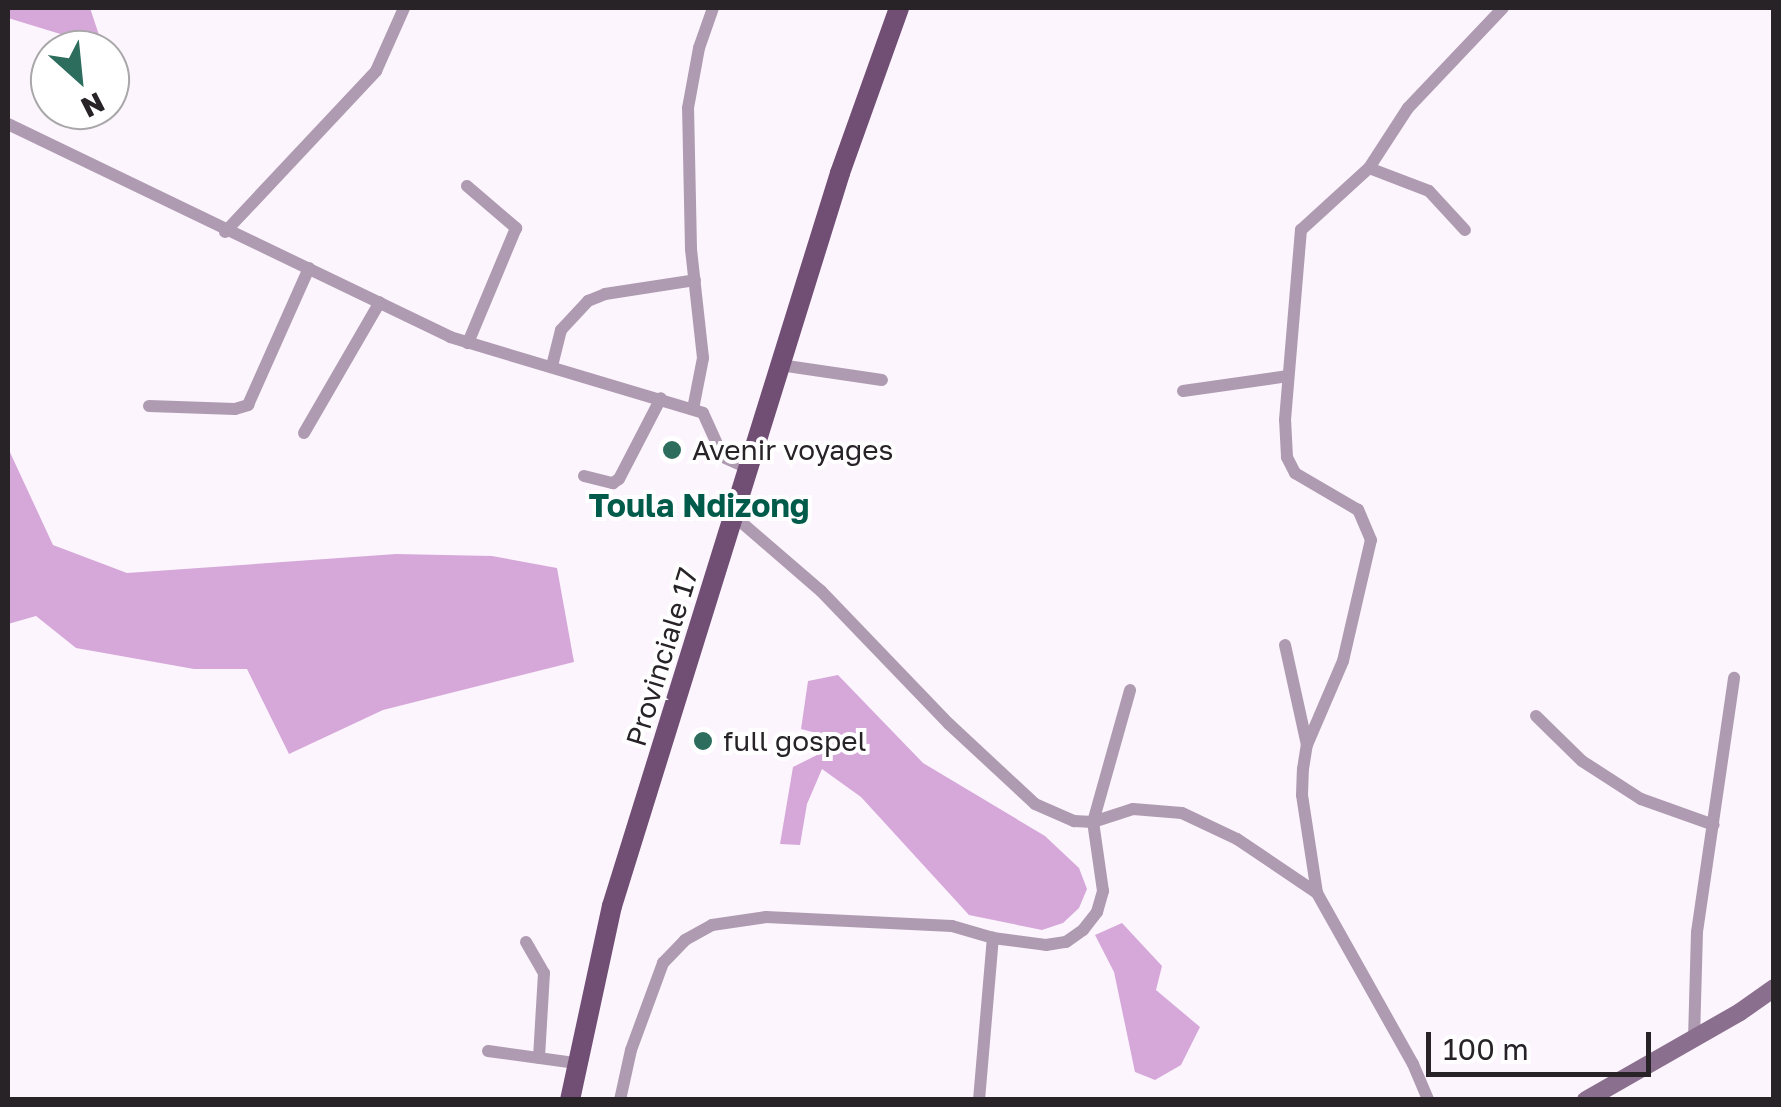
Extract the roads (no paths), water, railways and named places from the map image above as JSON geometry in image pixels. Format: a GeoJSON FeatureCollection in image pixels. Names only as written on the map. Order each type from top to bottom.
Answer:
{"type":"FeatureCollection","features":[{"type":"Feature","properties":{"kind":"main road","name":"Provinciale 17"},"geometry":{"type":"LineString","coordinates":[[570,1100],[612,906],[840,173],[898,8]]}},
{"type":"Feature","properties":{"kind":"street"},"geometry":{"type":"LineString","coordinates":[[225,232],[376,72],[404,8]]}},
{"type":"Feature","properties":{"kind":"street"},"geometry":{"type":"LineString","coordinates":[[693,409],[703,358],[695,280],[688,108],[699,48],[713,8]]}},
{"type":"Feature","properties":{"kind":"street"},"geometry":{"type":"LineString","coordinates":[[1307,744],[1344,661],[1371,540],[1358,510],[1296,473],[1288,456],[1288,376],[1302,230],[1368,168],[1408,108],[1503,8]]}},
{"type":"Feature","properties":{"kind":"street"},"geometry":{"type":"LineString","coordinates":[[8,124],[225,232],[468,343],[693,409],[712,424],[723,456],[748,468]]}},
{"type":"Feature","properties":{"kind":"street"},"geometry":{"type":"LineString","coordinates":[[1368,168],[1430,191],[1465,230]]}},
{"type":"Feature","properties":{"kind":"street"},"geometry":{"type":"LineString","coordinates":[[467,186],[516,228],[468,343]]}},
{"type":"Feature","properties":{"kind":"street"},"geometry":{"type":"LineString","coordinates":[[148,406],[236,409],[248,405],[310,268]]}},
{"type":"Feature","properties":{"kind":"street"},"geometry":{"type":"LineString","coordinates":[[552,366],[561,330],[588,301],[606,294],[695,280]]}},
{"type":"Feature","properties":{"kind":"street"},"geometry":{"type":"LineString","coordinates":[[304,432],[380,302]]}},
{"type":"Feature","properties":{"kind":"street"},"geometry":{"type":"LineString","coordinates":[[780,365],[882,380]]}},
{"type":"Feature","properties":{"kind":"street"},"geometry":{"type":"LineString","coordinates":[[1183,391],[1288,376]]}},
{"type":"Feature","properties":{"kind":"street"},"geometry":{"type":"LineString","coordinates":[[584,476],[613,483],[619,479],[661,398]]}},
{"type":"Feature","properties":{"kind":"street"},"geometry":{"type":"LineString","coordinates":[[734,516],[821,590],[960,734],[1035,804],[1074,821],[1093,822],[1133,809],[1182,813],[1237,839],[1317,893]]}},
{"type":"Feature","properties":{"kind":"street"},"geometry":{"type":"LineString","coordinates":[[1285,645],[1307,744],[1302,795],[1317,893],[1413,1064],[1428,1100]]}},
{"type":"Feature","properties":{"kind":"street"},"geometry":{"type":"LineString","coordinates":[[1694,1040],[1697,932],[1734,678]]}},
{"type":"Feature","properties":{"kind":"street"},"geometry":{"type":"LineString","coordinates":[[620,1100],[631,1050],[663,964],[684,940],[712,926],[742,918],[796,918],[952,926],[993,938],[1046,945],[1066,942],[1083,930],[1097,912],[1103,891],[1093,822],[1130,690]]}},
{"type":"Feature","properties":{"kind":"street"},"geometry":{"type":"LineString","coordinates":[[1536,716],[1582,761],[1641,800],[1714,825]]}},
{"type":"Feature","properties":{"kind":"street"},"geometry":{"type":"LineString","coordinates":[[978,1100],[993,938]]}},
{"type":"Feature","properties":{"kind":"street"},"geometry":{"type":"LineString","coordinates":[[526,942],[544,972],[539,1058]]}},
{"type":"Feature","properties":{"kind":"street"},"geometry":{"type":"LineString","coordinates":[[1586,1100],[1694,1040],[1774,988]]}},
{"type":"Feature","properties":{"kind":"street"},"geometry":{"type":"LineString","coordinates":[[488,1051],[576,1063]]}},
{"type":"Feature","properties":{"kind":"place","name":"Avenir voyages"},"geometry":{"type":"Point","coordinates":[672,450]}},
{"type":"Feature","properties":{"kind":"place","name":"full gospel"},"geometry":{"type":"Point","coordinates":[703,741]}},
{"type":"Feature","properties":{"kind":"district","name":"Toula Ndizong"},"geometry":{"type":"Point","coordinates":[699,505]}}]}
